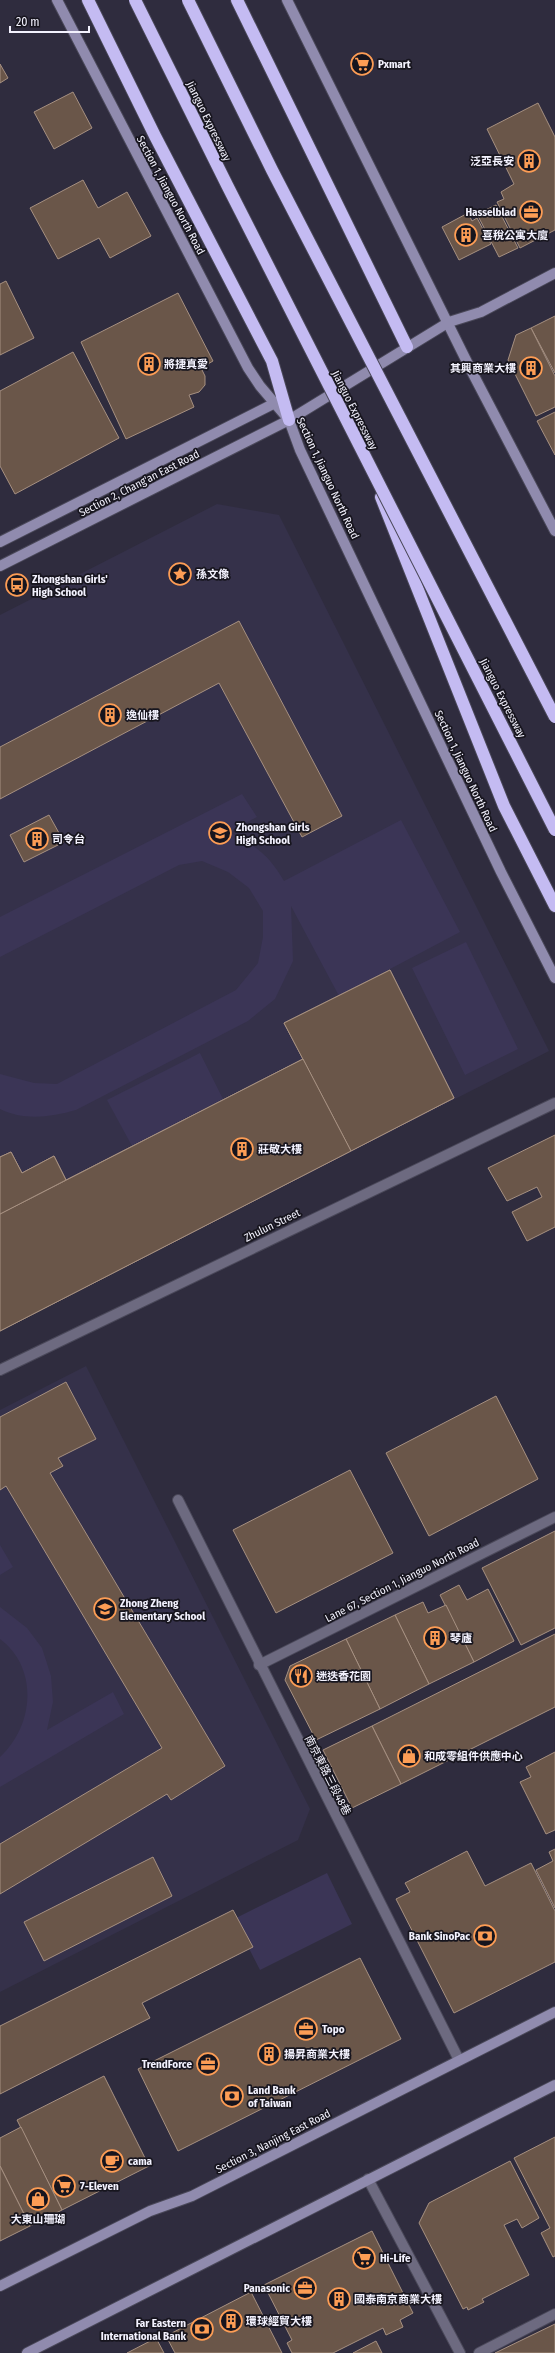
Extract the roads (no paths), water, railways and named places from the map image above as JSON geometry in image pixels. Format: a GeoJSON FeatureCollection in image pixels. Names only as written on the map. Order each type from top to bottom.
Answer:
{"type":"FeatureCollection","features":[{"type":"Feature","properties":{"kind":"highway"},"geometry":{"type":"LineString","coordinates":[[88,0],[155,136],[272,361],[279,401],[289,420]]}},
{"type":"Feature","properties":{"kind":"highway","name":"Jianguo Expressway"},"geometry":{"type":"LineString","coordinates":[[135,0],[555,830]]}},
{"type":"Feature","properties":{"kind":"highway"},"geometry":{"type":"LineString","coordinates":[[188,0],[272,170],[555,717]]}},
{"type":"Feature","properties":{"kind":"highway"},"geometry":{"type":"LineString","coordinates":[[237,0],[407,347]]}},
{"type":"Feature","properties":{"kind":"highway"},"geometry":{"type":"LineString","coordinates":[[364,455],[504,806],[555,906]]}},
{"type":"Feature","properties":{"kind":"street","name":"Section 1, Jianguo North Road"},"geometry":{"type":"LineString","coordinates":[[57,0],[248,368],[260,386],[279,401]]}},
{"type":"Feature","properties":{"kind":"street"},"geometry":{"type":"LineString","coordinates":[[287,0],[449,322],[472,372],[555,531]]}},
{"type":"Feature","properties":{"kind":"street","name":"Section 2, Chang'an East Road"},"geometry":{"type":"LineString","coordinates":[[0,566],[289,420],[449,322],[481,312],[555,273]]}},
{"type":"Feature","properties":{"kind":"street","name":"Section 2, Chang'an East Road"},"geometry":{"type":"LineString","coordinates":[[0,542],[279,401]]}},
{"type":"Feature","properties":{"kind":"street","name":"Section 1, Jianguo North Road"},"geometry":{"type":"LineString","coordinates":[[289,420],[300,450],[316,485],[501,872],[555,978]]}},
{"type":"Feature","properties":{"kind":"street","name":"Zhulun Street"},"geometry":{"type":"LineString","coordinates":[[0,1370],[555,1103]]}},
{"type":"Feature","properties":{"kind":"street","name":"南京東路三段48巷"},"geometry":{"type":"LineString","coordinates":[[178,1500],[259,1665],[459,2060]]}},
{"type":"Feature","properties":{"kind":"street","name":"Lane 67, Section 1, Jianguo North Road"},"geometry":{"type":"LineString","coordinates":[[259,1665],[555,1517]]}},
{"type":"Feature","properties":{"kind":"street","name":"Section 3, Nanjing East Road"},"geometry":{"type":"LineString","coordinates":[[0,2286],[150,2211],[192,2196],[555,2012]]}},
{"type":"Feature","properties":{"kind":"street"},"geometry":{"type":"LineString","coordinates":[[27,2353],[555,2085]]}},
{"type":"Feature","properties":{"kind":"street"},"geometry":{"type":"LineString","coordinates":[[368,2179],[460,2353]]}},
{"type":"Feature","properties":{"kind":"street"},"geometry":{"type":"LineString","coordinates":[[479,2353],[555,2314]]}},
{"type":"Feature","properties":{"kind":"place","name":"Pxmart"},"geometry":{"type":"Point","coordinates":[362,64]}},
{"type":"Feature","properties":{"kind":"place","name":"泛亞長安"},"geometry":{"type":"Point","coordinates":[529,161]}},
{"type":"Feature","properties":{"kind":"place","name":"Hasselblad"},"geometry":{"type":"Point","coordinates":[531,212]}},
{"type":"Feature","properties":{"kind":"place","name":"喜稅公寓大廈"},"geometry":{"type":"Point","coordinates":[466,235]}},
{"type":"Feature","properties":{"kind":"place","name":"將捷真愛"},"geometry":{"type":"Point","coordinates":[149,364]}},
{"type":"Feature","properties":{"kind":"place","name":"其興商業大樓"},"geometry":{"type":"Point","coordinates":[531,368]}},
{"type":"Feature","properties":{"kind":"place","name":"孫文像"},"geometry":{"type":"Point","coordinates":[180,574]}},
{"type":"Feature","properties":{"kind":"place","name":"Zhongshan Girls' High School"},"geometry":{"type":"Point","coordinates":[17,585]}},
{"type":"Feature","properties":{"kind":"place","name":"逸仙樓"},"geometry":{"type":"Point","coordinates":[110,715]}},
{"type":"Feature","properties":{"kind":"place","name":"Zhongshan Girls High School"},"geometry":{"type":"Point","coordinates":[220,833]}},
{"type":"Feature","properties":{"kind":"place","name":"司令台"},"geometry":{"type":"Point","coordinates":[37,839]}},
{"type":"Feature","properties":{"kind":"place","name":"莊敬大樓"},"geometry":{"type":"Point","coordinates":[242,1149]}},
{"type":"Feature","properties":{"kind":"place","name":"Zhong Zheng Elementary School"},"geometry":{"type":"Point","coordinates":[105,1609]}},
{"type":"Feature","properties":{"kind":"place","name":"琴廬"},"geometry":{"type":"Point","coordinates":[435,1638]}},
{"type":"Feature","properties":{"kind":"place","name":"迷迭香花園"},"geometry":{"type":"Point","coordinates":[301,1676]}},
{"type":"Feature","properties":{"kind":"place","name":"和成零組件供應中心"},"geometry":{"type":"Point","coordinates":[409,1756]}},
{"type":"Feature","properties":{"kind":"place","name":"Bank SinoPac"},"geometry":{"type":"Point","coordinates":[485,1936]}},
{"type":"Feature","properties":{"kind":"place","name":"Topo"},"geometry":{"type":"Point","coordinates":[306,2029]}},
{"type":"Feature","properties":{"kind":"place","name":"揚昇商業大樓"},"geometry":{"type":"Point","coordinates":[269,2054]}},
{"type":"Feature","properties":{"kind":"place","name":"TrendForce"},"geometry":{"type":"Point","coordinates":[208,2064]}},
{"type":"Feature","properties":{"kind":"place","name":"Land Bank of Taiwan"},"geometry":{"type":"Point","coordinates":[232,2096]}},
{"type":"Feature","properties":{"kind":"place","name":"cama"},"geometry":{"type":"Point","coordinates":[112,2161]}},
{"type":"Feature","properties":{"kind":"place","name":"7-Eleven"},"geometry":{"type":"Point","coordinates":[64,2186]}},
{"type":"Feature","properties":{"kind":"place","name":"大東山珊瑚"},"geometry":{"type":"Point","coordinates":[38,2199]}},
{"type":"Feature","properties":{"kind":"place","name":"Hi-Life"},"geometry":{"type":"Point","coordinates":[364,2258]}},
{"type":"Feature","properties":{"kind":"place","name":"Panasonic"},"geometry":{"type":"Point","coordinates":[305,2288]}},
{"type":"Feature","properties":{"kind":"place","name":"國泰南京商業大樓"},"geometry":{"type":"Point","coordinates":[339,2299]}},
{"type":"Feature","properties":{"kind":"place","name":"環球經貿大樓"},"geometry":{"type":"Point","coordinates":[231,2321]}},
{"type":"Feature","properties":{"kind":"place","name":"Far Eastern International Bank"},"geometry":{"type":"Point","coordinates":[202,2329]}}]}
